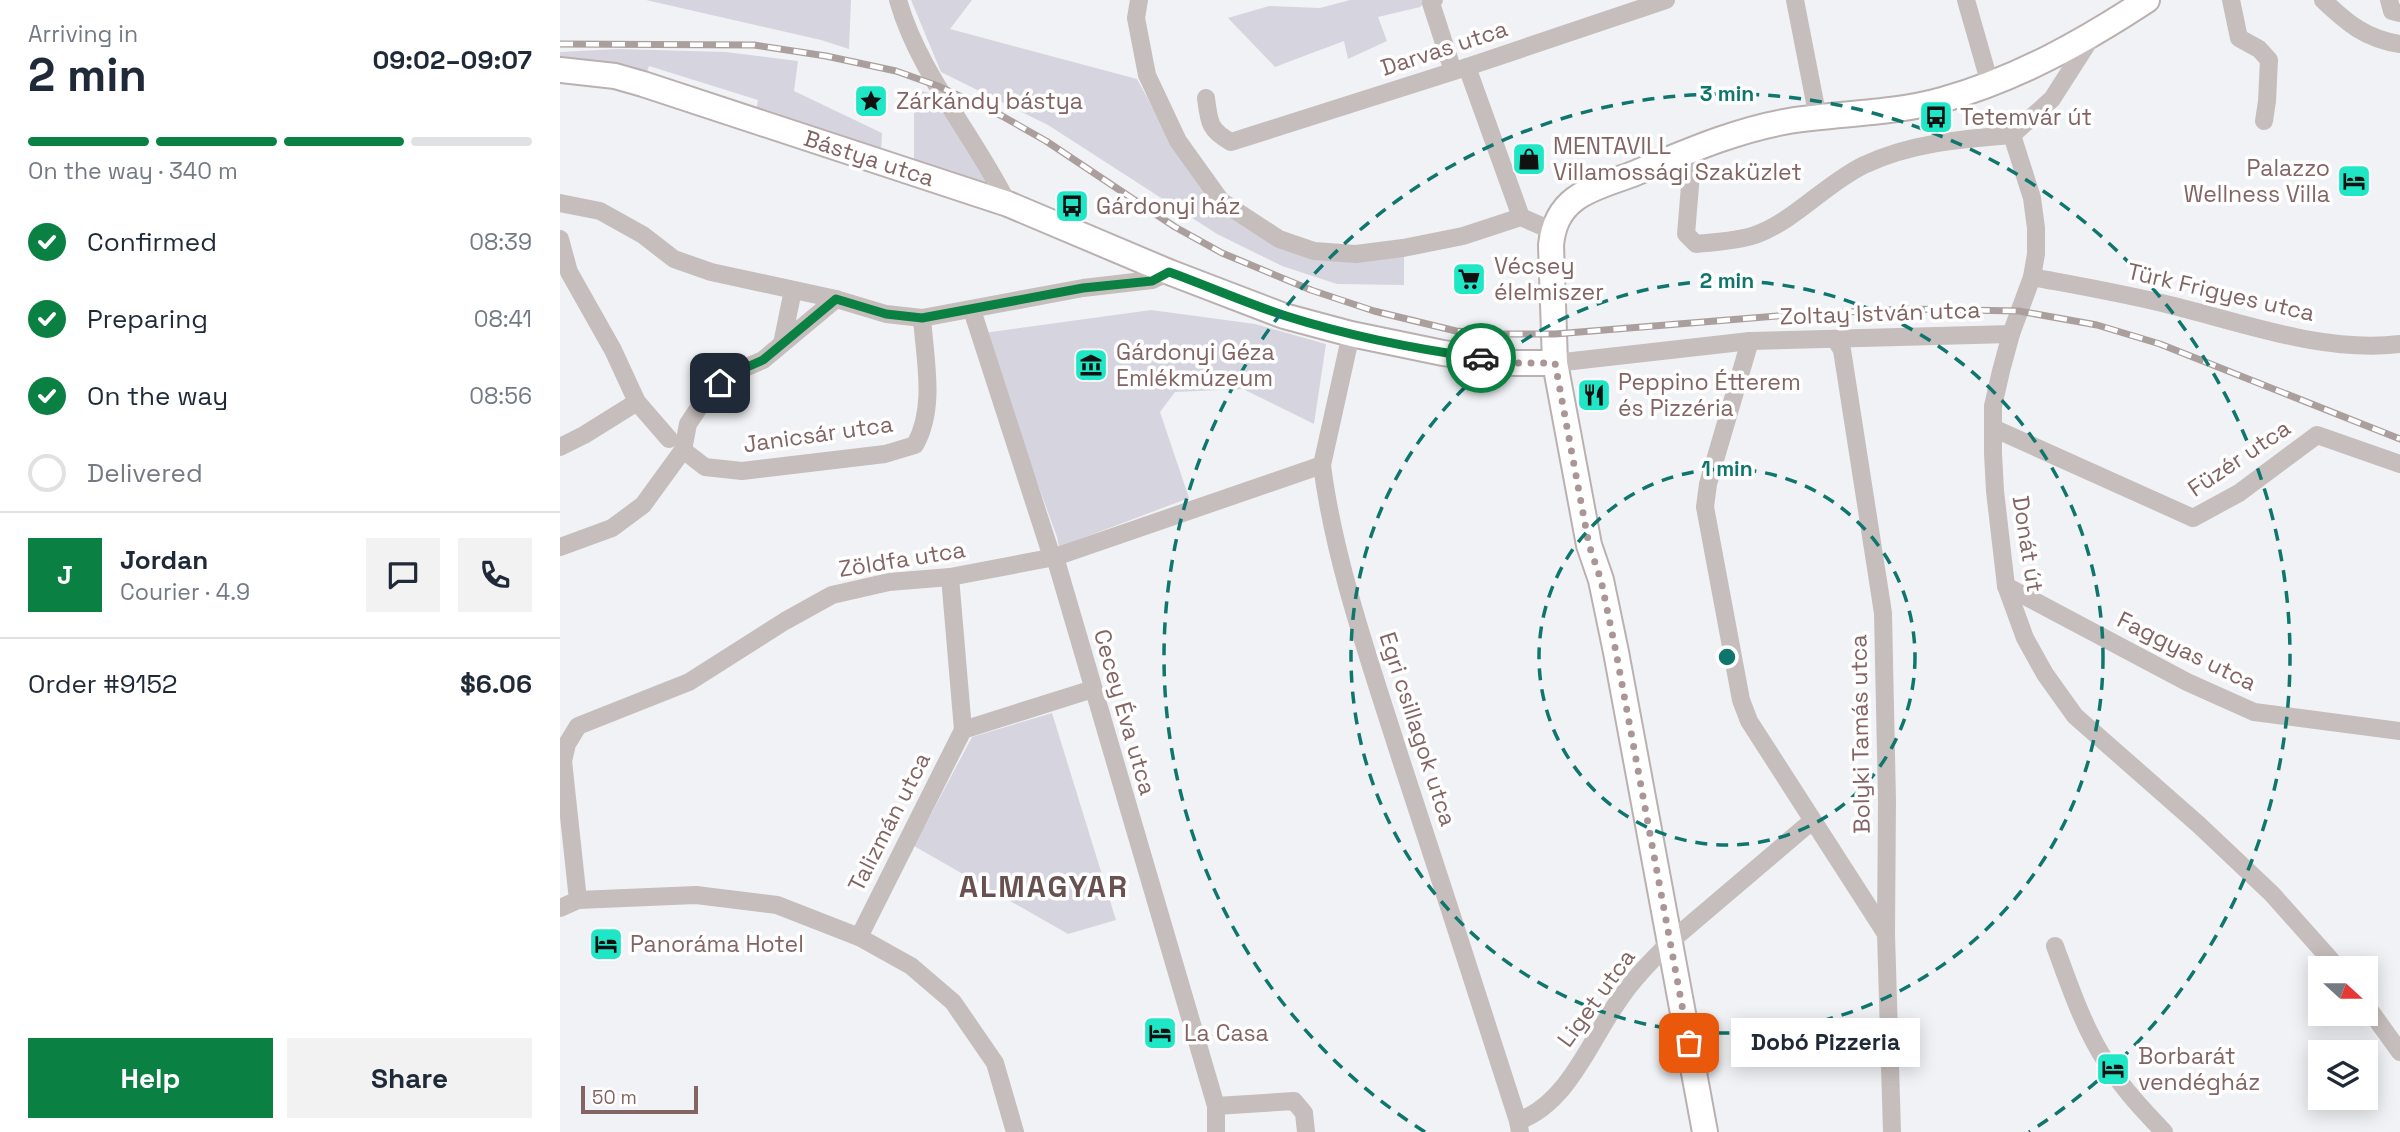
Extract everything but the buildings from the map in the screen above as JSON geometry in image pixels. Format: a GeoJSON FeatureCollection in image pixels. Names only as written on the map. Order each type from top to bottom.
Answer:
{"type":"FeatureCollection","features":[{"type":"Feature","properties":{"kind":"main road"},"geometry":{"type":"LineString","coordinates":[[1705,1132],[1616,652],[1601,580],[1589,545],[1555,363],[1553,231],[1565,209],[1585,194],[1693,150],[1760,127],[1940,100],[1990,84],[2092,35],[2147,0]]}},
{"type":"Feature","properties":{"kind":"main road","name":"Bástya utca"},"geometry":{"type":"LineString","coordinates":[[560,69],[615,76],[1008,204],[1169,272],[1284,316],[1351,334],[1443,353],[1514,363],[1555,363]]}},
{"type":"Feature","properties":{"kind":"street"},"geometry":{"type":"LineString","coordinates":[[898,0],[902,14],[938,86],[991,169],[1008,204]]}},
{"type":"Feature","properties":{"kind":"street"},"geometry":{"type":"LineString","coordinates":[[1139,0],[1136,18],[1147,75],[1178,141],[1221,201],[1279,239],[1314,251],[1356,254],[1463,236],[1521,216]]}},
{"type":"Feature","properties":{"kind":"street"},"geometry":{"type":"LineString","coordinates":[[1434,0],[1431,3],[1521,216],[1553,231]]}},
{"type":"Feature","properties":{"kind":"street","name":"Darvas utca"},"geometry":{"type":"LineString","coordinates":[[1206,98],[1208,116],[1216,134],[1231,142],[1666,0]]}},
{"type":"Feature","properties":{"kind":"street"},"geometry":{"type":"LineString","coordinates":[[1795,0],[1818,118]]}},
{"type":"Feature","properties":{"kind":"street"},"geometry":{"type":"LineString","coordinates":[[1966,0],[1990,84]]}},
{"type":"Feature","properties":{"kind":"street"},"geometry":{"type":"LineString","coordinates":[[2231,0],[2239,38],[2259,50],[2269,61],[2264,121]]}},
{"type":"Feature","properties":{"kind":"street"},"geometry":{"type":"LineString","coordinates":[[2323,0],[2348,24],[2381,41],[2400,44]]}},
{"type":"Feature","properties":{"kind":"street"},"geometry":{"type":"LineString","coordinates":[[2389,0],[2392,11],[2400,13]]}},
{"type":"Feature","properties":{"kind":"street"},"geometry":{"type":"LineString","coordinates":[[1693,150],[1686,234],[1696,244],[1755,235],[1788,218],[1838,180],[1866,165],[1917,146],[2012,135],[2052,99],[2092,35]]}},
{"type":"Feature","properties":{"kind":"street","name":"Donát út"},"geometry":{"type":"LineString","coordinates":[[2012,135],[2033,208],[2036,254],[2032,277],[2011,334],[1993,406],[1993,428],[1995,491],[2006,586],[2025,638],[2045,674],[2075,716],[2199,825],[2272,894],[2327,956]]}},
{"type":"Feature","properties":{"kind":"street"},"geometry":{"type":"LineString","coordinates":[[560,203],[600,211],[674,258],[711,272],[836,299],[886,314],[922,318],[1083,288],[1152,281],[1169,272]]}},
{"type":"Feature","properties":{"kind":"street"},"geometry":{"type":"LineString","coordinates":[[560,239],[569,272],[613,350],[637,402],[676,445]]}},
{"type":"Feature","properties":{"kind":"street","name":"Türk Frigyes utca"},"geometry":{"type":"LineString","coordinates":[[2032,277],[2113,292],[2273,331],[2354,347],[2400,344]]}},
{"type":"Feature","properties":{"kind":"street"},"geometry":{"type":"LineString","coordinates":[[782,344],[793,290]]}},
{"type":"Feature","properties":{"kind":"street"},"geometry":{"type":"LineString","coordinates":[[560,547],[612,528],[643,505],[709,391],[731,374],[763,360],[836,299]]}},
{"type":"Feature","properties":{"kind":"street","name":"Cecey Éva utca"},"geometry":{"type":"LineString","coordinates":[[972,310],[1050,551],[1055,557],[1216,1106],[1216,1132]]}},
{"type":"Feature","properties":{"kind":"street","name":"Janicsár utca"},"geometry":{"type":"LineString","coordinates":[[676,445],[705,467],[742,471],[885,454],[915,445],[922,432],[928,406],[922,318]]}},
{"type":"Feature","properties":{"kind":"street","name":"Egri csillagok utca"},"geometry":{"type":"LineString","coordinates":[[1351,334],[1322,465],[1325,487],[1370,664],[1519,1126]]}},
{"type":"Feature","properties":{"kind":"street","name":"Zoltay István utca"},"geometry":{"type":"LineString","coordinates":[[1555,363],[1750,341],[2011,334]]}},
{"type":"Feature","properties":{"kind":"street","name":"Bolyki Tamás utca"},"geometry":{"type":"LineString","coordinates":[[1835,340],[1842,350],[1883,613],[1887,800],[1886,934],[1892,1132]]}},
{"type":"Feature","properties":{"kind":"street"},"geometry":{"type":"LineString","coordinates":[[1750,341],[1708,484],[1705,507],[1741,700],[1748,721],[1886,934]]}},
{"type":"Feature","properties":{"kind":"street"},"geometry":{"type":"LineString","coordinates":[[560,447],[637,402]]}},
{"type":"Feature","properties":{"kind":"street","name":"Füzér utca"},"geometry":{"type":"LineString","coordinates":[[1993,428],[2193,518],[2239,494],[2317,435],[2400,464]]}},
{"type":"Feature","properties":{"kind":"street","name":"Zöldfa utca"},"geometry":{"type":"LineString","coordinates":[[578,900],[561,761],[578,726],[689,682],[785,621],[832,595],[889,582],[950,577],[1055,557],[1322,465]]}},
{"type":"Feature","properties":{"kind":"street"},"geometry":{"type":"LineString","coordinates":[[950,577],[963,730],[1093,689]]}},
{"type":"Feature","properties":{"kind":"street","name":"Faggyas utca"},"geometry":{"type":"LineString","coordinates":[[2006,586],[2187,682],[2254,712],[2400,731]]}},
{"type":"Feature","properties":{"kind":"street","name":"Talizmán utca"},"geometry":{"type":"LineString","coordinates":[[859,937],[963,730]]}},
{"type":"Feature","properties":{"kind":"street","name":"Liget utca"},"geometry":{"type":"LineString","coordinates":[[1519,1126],[1558,1097],[1619,1000],[1671,941],[1812,821]]}},
{"type":"Feature","properties":{"kind":"street"},"geometry":{"type":"LineString","coordinates":[[560,908],[578,900],[696,895],[777,905],[859,937],[911,967],[953,1002],[995,1063],[1015,1132]]}},
{"type":"Feature","properties":{"kind":"street"},"geometry":{"type":"LineString","coordinates":[[2055,946],[2088,1031],[2108,1066],[2164,1132]]}},
{"type":"Feature","properties":{"kind":"street"},"geometry":{"type":"LineString","coordinates":[[2378,1022],[2400,1052]]}},
{"type":"Feature","properties":{"kind":"street"},"geometry":{"type":"LineString","coordinates":[[1216,1106],[1294,1101],[1304,1113],[1306,1132]]}},
{"type":"Feature","properties":{"kind":"shaded area"},"geometry":{"type":"Polygon","coordinates":[[[646,0],[851,0],[849,49],[821,40],[646,0]]]}},
{"type":"Feature","properties":{"kind":"shaded area"},"geometry":{"type":"Polygon","coordinates":[[[911,0],[972,0],[950,29],[1137,79],[1173,145],[1277,243],[1358,258],[1404,257],[1404,285],[1337,284],[1282,266],[1217,234],[1048,125],[941,72],[911,0]]]}},
{"type":"Feature","properties":{"kind":"shaded area"},"geometry":{"type":"Polygon","coordinates":[[[1350,0],[1428,0],[1420,7],[1378,17],[1387,41],[1348,59],[1344,41],[1275,67],[1228,18],[1269,6],[1320,8],[1350,0]]]}},
{"type":"Feature","properties":{"kind":"shaded area"},"geometry":{"type":"Polygon","coordinates":[[[618,49],[726,52],[798,61],[794,91],[882,133],[881,155],[914,164],[914,89],[945,97],[1008,204],[754,121],[758,100],[649,66],[643,84],[560,70],[560,52],[618,49]]]}},
{"type":"Feature","properties":{"kind":"shaded area"},"geometry":{"type":"Polygon","coordinates":[[[1151,310],[1255,324],[1326,344],[1314,424],[1243,389],[1175,392],[1160,412],[1189,498],[1059,547],[983,333],[1151,310]]]}},
{"type":"Feature","properties":{"kind":"shaded area"},"geometry":{"type":"Polygon","coordinates":[[[1052,713],[1116,920],[1068,934],[914,846],[972,737],[1052,713]]]}},
{"type":"Feature","properties":{"kind":"railway"},"geometry":{"type":"LineString","coordinates":[[560,44],[754,45],[826,56],[896,71],[938,86],[1002,116],[1046,141],[1175,227],[1222,253],[1311,290],[1374,311],[1456,331],[1555,334],[1790,315],[1907,309],[2019,311],[2097,325],[2160,344],[2400,439]]}},
{"type":"Feature","properties":{"kind":"way so far"},"geometry":{"type":"LineString","coordinates":[[1481,358],[1514,363],[1555,363],[1589,545],[1601,580],[1616,652],[1689,1043]]}},
{"type":"Feature","properties":{"kind":"place","name":"Zárkándy bástya"},"geometry":{"type":"Point","coordinates":[871,101]}},
{"type":"Feature","properties":{"kind":"place","name":"Tetemvár út"},"geometry":{"type":"Point","coordinates":[1936,117]}},
{"type":"Feature","properties":{"kind":"place","name":"MENTAVILL Villamossági Szaküzlet"},"geometry":{"type":"Point","coordinates":[1529,159]}},
{"type":"Feature","properties":{"kind":"place","name":"Palazzo Wellness Villa"},"geometry":{"type":"Point","coordinates":[2354,181]}},
{"type":"Feature","properties":{"kind":"place","name":"Gárdonyi ház"},"geometry":{"type":"Point","coordinates":[1072,206]}},
{"type":"Feature","properties":{"kind":"place","name":"Vécsey élelmiszer"},"geometry":{"type":"Point","coordinates":[1469,279]}},
{"type":"Feature","properties":{"kind":"place","name":"Gárdonyi Géza Emlékmúzeum"},"geometry":{"type":"Point","coordinates":[1091,365]}},
{"type":"Feature","properties":{"kind":"place","name":"Peppino Étterem és Pizzéria"},"geometry":{"type":"Point","coordinates":[1594,395]}},
{"type":"Feature","properties":{"kind":"place","name":"Panoráma Hotel"},"geometry":{"type":"Point","coordinates":[606,944]}},
{"type":"Feature","properties":{"kind":"place","name":"La Casa"},"geometry":{"type":"Point","coordinates":[1160,1033]}},
{"type":"Feature","properties":{"kind":"place","name":"Dobó Pizzeria"},"geometry":{"type":"Point","coordinates":[1689,1043]}},
{"type":"Feature","properties":{"kind":"place","name":"Borbarát vendégház"},"geometry":{"type":"Point","coordinates":[2113,1069]}},
{"type":"Feature","properties":{"kind":"district","name":"ALMAGYAR"},"geometry":{"type":"Point","coordinates":[1044,887]}},
{"type":"Feature","properties":{"kind":"route"},"geometry":{"type":"LineString","coordinates":[[720,383],[731,374],[763,360],[836,299],[886,314],[922,318],[1083,288],[1152,281],[1169,272],[1284,316],[1351,334],[1481,358]]}}]}
